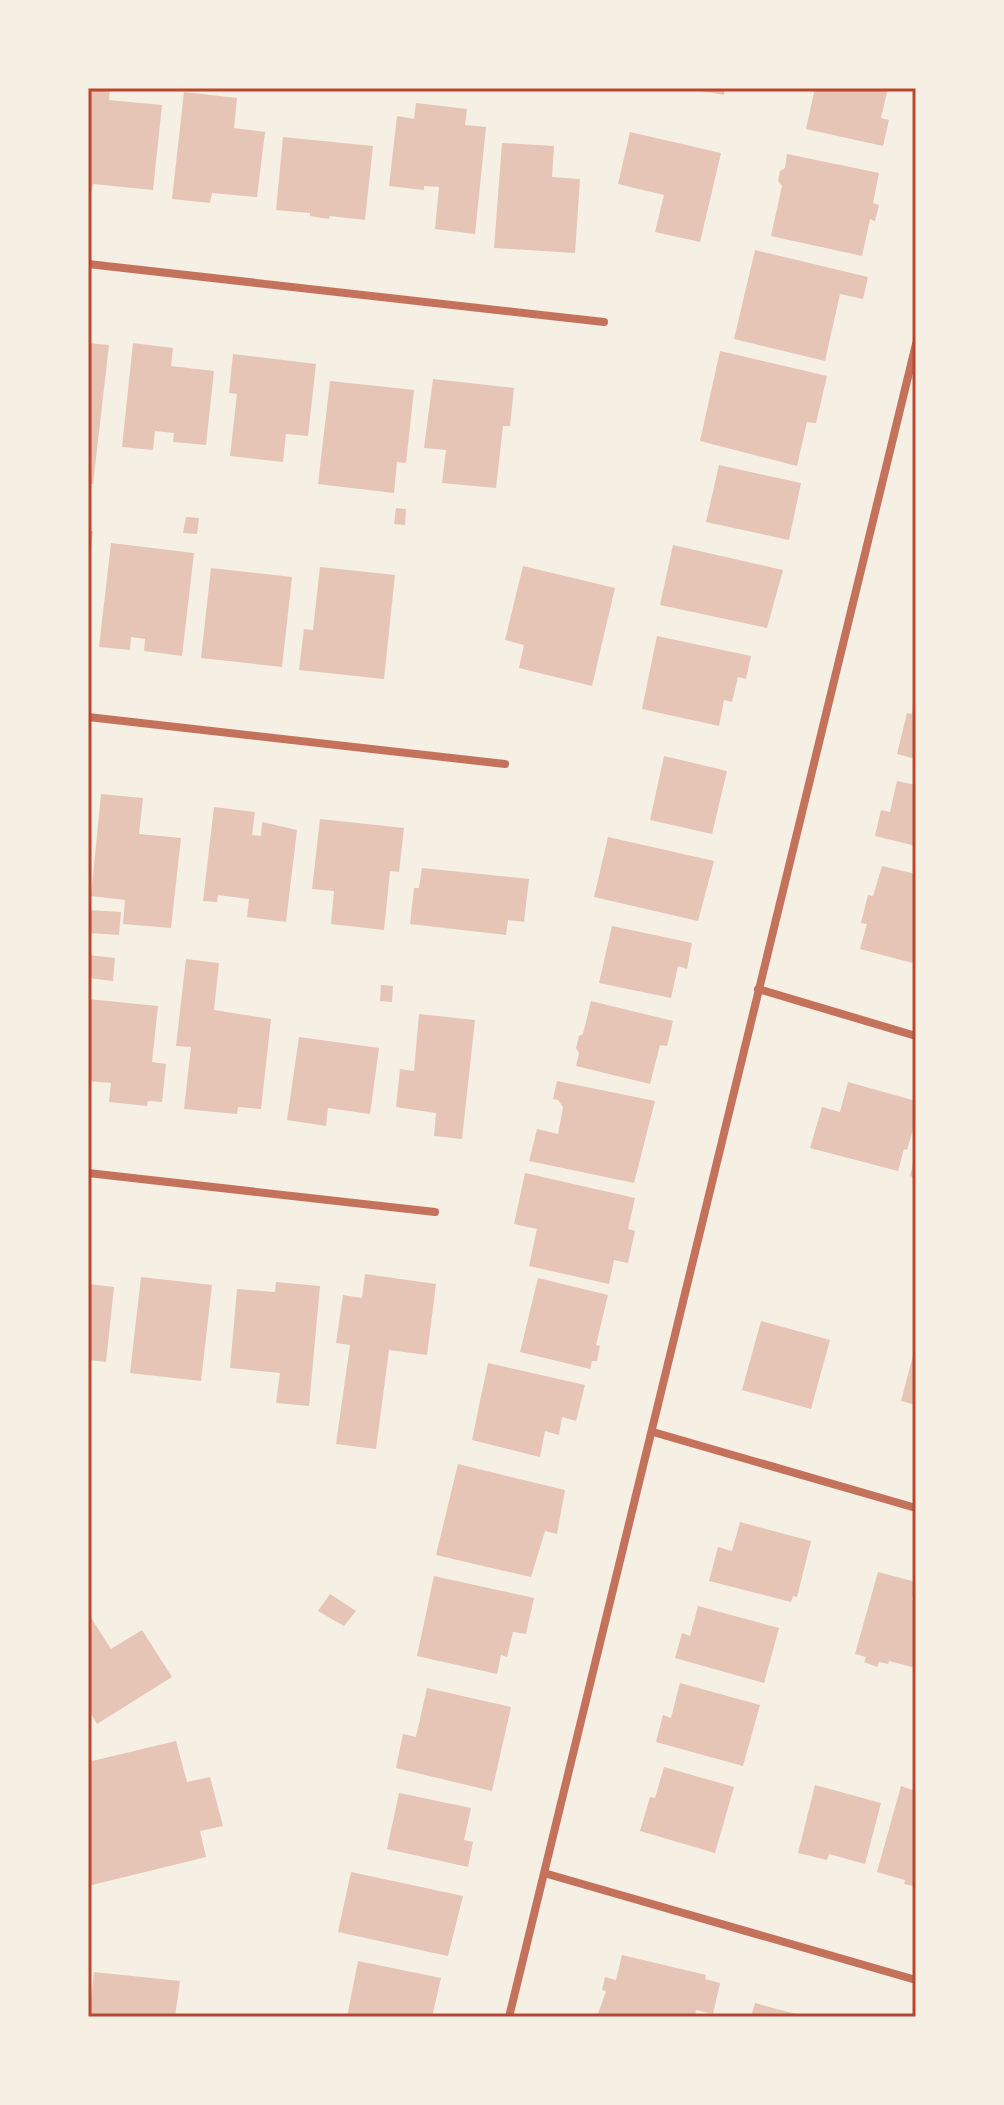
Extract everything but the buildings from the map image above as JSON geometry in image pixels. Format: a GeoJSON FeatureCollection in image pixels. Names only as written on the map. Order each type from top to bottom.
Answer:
{"type":"FeatureCollection","features":[{"type":"Feature","properties":{"kind":"street"},"geometry":{"type":"LineString","coordinates":[[88,264],[604,322]]}},
{"type":"Feature","properties":{"kind":"street"},"geometry":{"type":"LineString","coordinates":[[509,2017],[916,344]]}},
{"type":"Feature","properties":{"kind":"street"},"geometry":{"type":"LineString","coordinates":[[88,717],[505,764]]}},
{"type":"Feature","properties":{"kind":"street"},"geometry":{"type":"LineString","coordinates":[[758,989],[916,1036]]}},
{"type":"Feature","properties":{"kind":"street"},"geometry":{"type":"LineString","coordinates":[[88,1173],[435,1212]]}},
{"type":"Feature","properties":{"kind":"street"},"geometry":{"type":"LineString","coordinates":[[653,1432],[916,1508]]}},
{"type":"Feature","properties":{"kind":"street"},"geometry":{"type":"LineString","coordinates":[[544,1873],[916,1980]]}}]}
